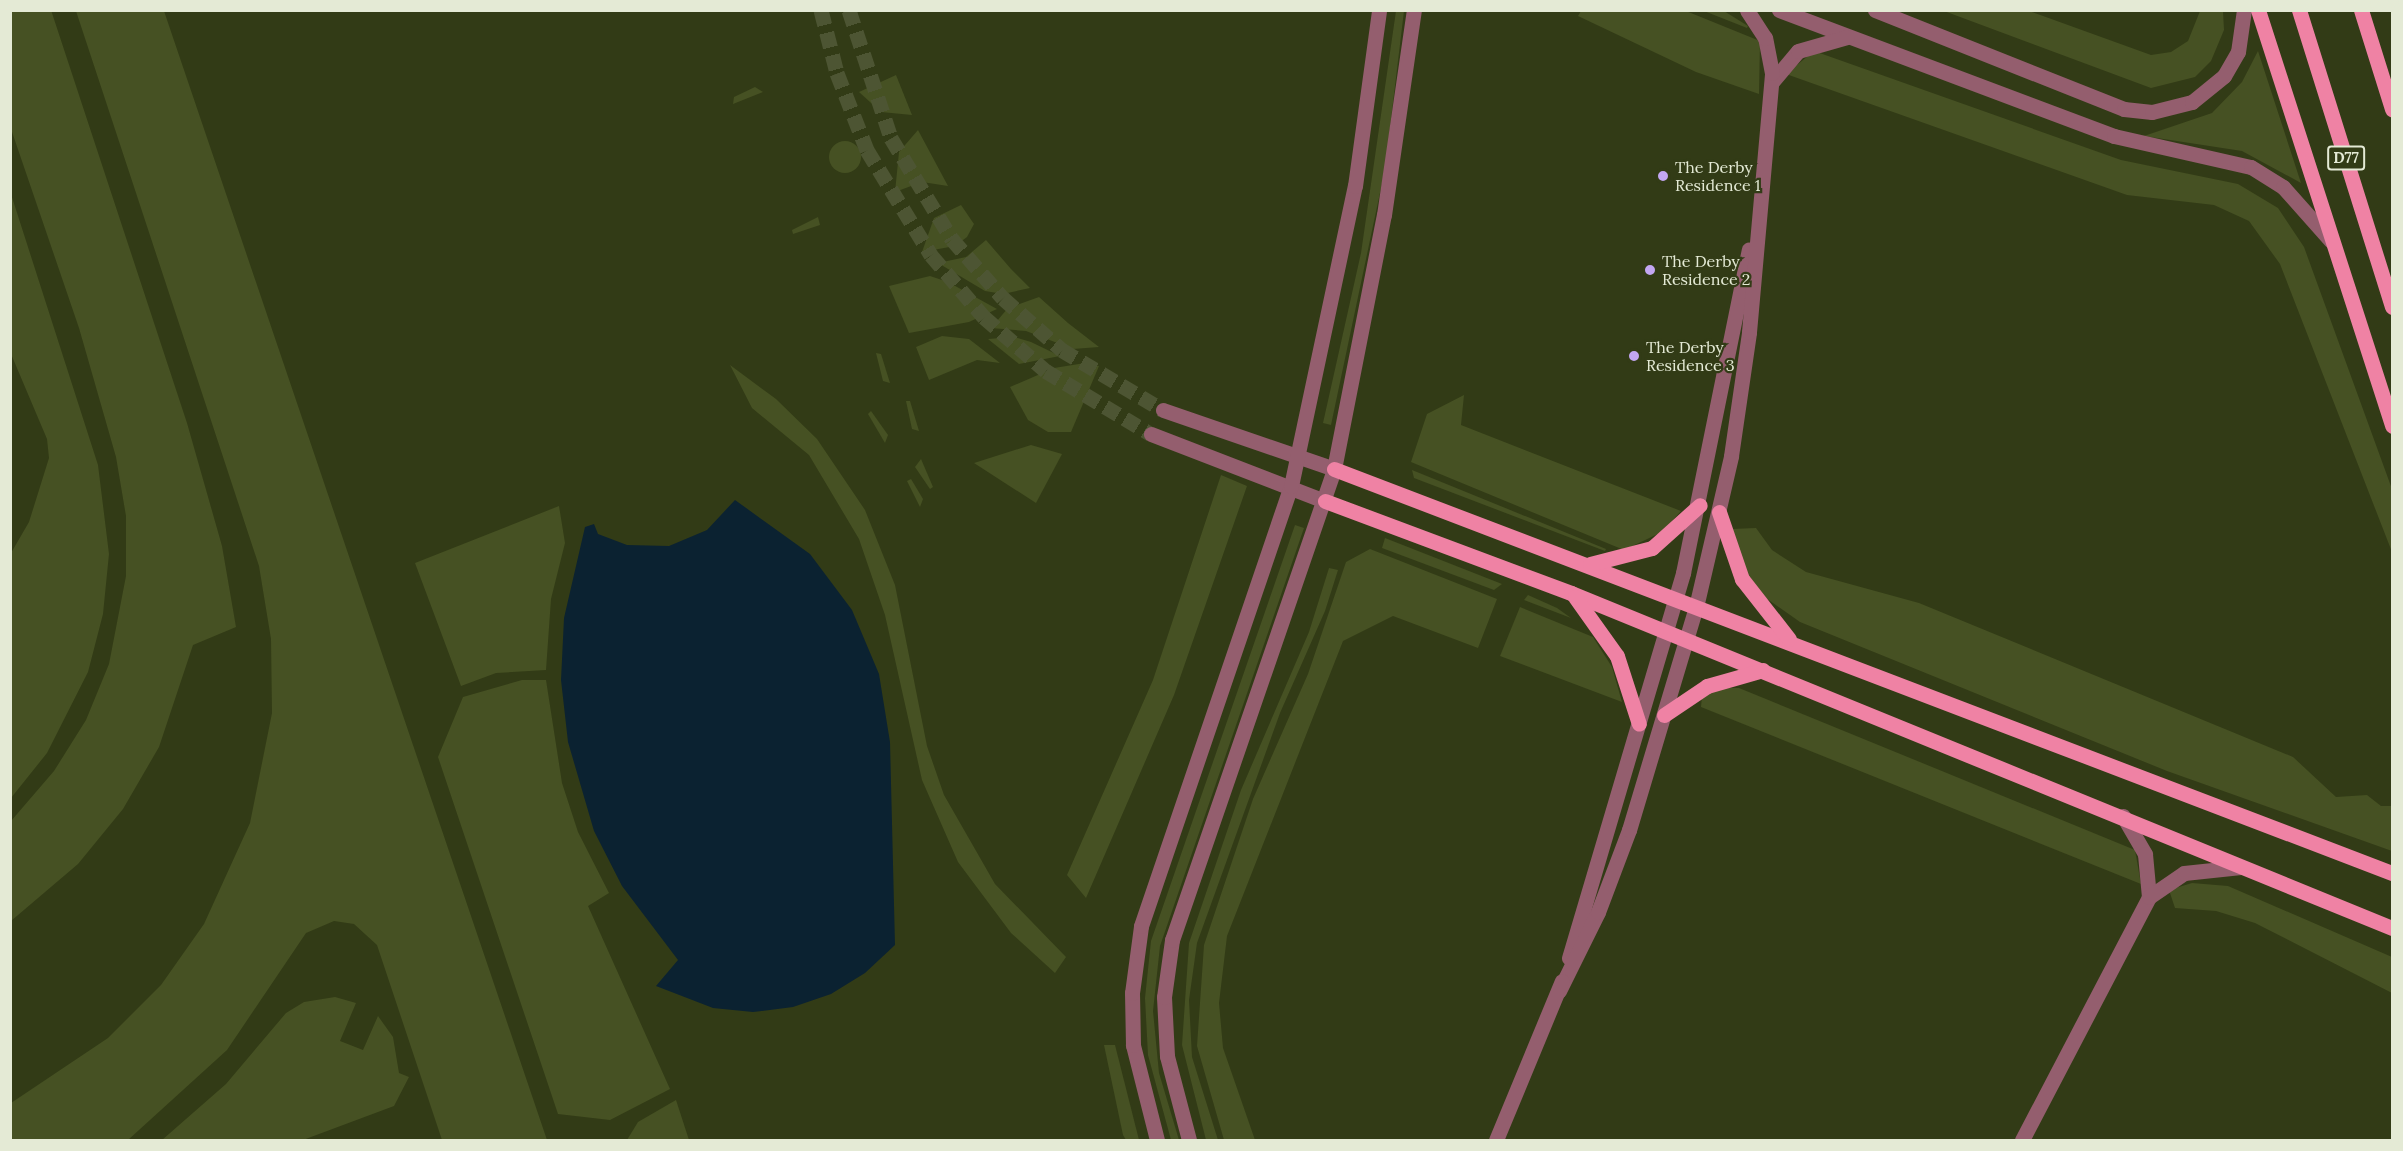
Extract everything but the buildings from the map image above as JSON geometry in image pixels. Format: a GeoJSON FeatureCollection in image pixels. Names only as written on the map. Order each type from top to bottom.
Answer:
{"type":"FeatureCollection","features":[{"type":"Feature","properties":{"kind":"main road"},"geometry":{"type":"LineString","coordinates":[[2258,10],[2392,426]]}},
{"type":"Feature","properties":{"kind":"main road","name":"D77"},"geometry":{"type":"LineString","coordinates":[[2299,10],[2392,307]]}},
{"type":"Feature","properties":{"kind":"main road"},"geometry":{"type":"LineString","coordinates":[[2361,10],[2392,109]]}},
{"type":"Feature","properties":{"kind":"main road"},"geometry":{"type":"LineString","coordinates":[[1334,469],[1793,643],[2203,804],[2392,873]]}},
{"type":"Feature","properties":{"kind":"main road"},"geometry":{"type":"LineString","coordinates":[[1325,501],[1687,639],[2392,928]]}},
{"type":"Feature","properties":{"kind":"main road"},"geometry":{"type":"LineString","coordinates":[[1587,565],[1652,548],[1700,505]]}},
{"type":"Feature","properties":{"kind":"main road"},"geometry":{"type":"LineString","coordinates":[[1719,512],[1742,579],[1793,643]]}},
{"type":"Feature","properties":{"kind":"main road"},"geometry":{"type":"LineString","coordinates":[[1571,593],[1617,656],[1639,724]]}},
{"type":"Feature","properties":{"kind":"main road"},"geometry":{"type":"LineString","coordinates":[[1664,715],[1707,686],[1762,670]]}},
{"type":"Feature","properties":{"kind":"street"},"geometry":{"type":"LineString","coordinates":[[1157,1140],[1133,1045],[1132,993],[1141,926],[1291,486],[1355,186],[1379,10]]}},
{"type":"Feature","properties":{"kind":"street"},"geometry":{"type":"LineString","coordinates":[[1190,1140],[1167,1056],[1164,997],[1172,940],[1325,501],[1334,469],[1384,215],[1414,10]]}},
{"type":"Feature","properties":{"kind":"street"},"geometry":{"type":"LineString","coordinates":[[1496,1140],[1559,991],[1620,857],[1687,639],[1719,512],[1741,394],[1771,85],[1769,50],[1747,10]]}},
{"type":"Feature","properties":{"kind":"street"},"geometry":{"type":"LineString","coordinates":[[1779,10],[2114,136],[2251,167],[2283,187],[2331,241]]}},
{"type":"Feature","properties":{"kind":"street"},"geometry":{"type":"LineString","coordinates":[[1875,10],[2124,109],[2152,112],[2192,102],[2224,76],[2238,52],[2244,10]]}},
{"type":"Feature","properties":{"kind":"street"},"geometry":{"type":"LineString","coordinates":[[1771,85],[1798,51],[1848,37]]}},
{"type":"Feature","properties":{"kind":"street"},"geometry":{"type":"LineString","coordinates":[[1559,991],[1677,599],[1700,505],[1760,206]]}},
{"type":"Feature","properties":{"kind":"street"},"geometry":{"type":"LineString","coordinates":[[1163,410],[1334,469]]}},
{"type":"Feature","properties":{"kind":"street"},"geometry":{"type":"LineString","coordinates":[[1151,434],[1325,501]]}},
{"type":"Feature","properties":{"kind":"street"},"geometry":{"type":"LineString","coordinates":[[2123,816],[2145,854],[2149,897]]}},
{"type":"Feature","properties":{"kind":"street"},"geometry":{"type":"LineString","coordinates":[[2022,1140],[2149,897],[2198,869],[2250,868]]}},
{"type":"Feature","properties":{"kind":"green space"},"geometry":{"type":"Polygon","coordinates":[[[51,10],[187,423],[222,546],[236,627],[193,645],[159,747],[123,809],[78,864],[11,921],[11,821],[54,771],[86,720],[109,664],[126,576],[126,516],[116,457],[79,328],[11,129],[11,11],[51,10]]]}},
{"type":"Feature","properties":{"kind":"green space"},"geometry":{"type":"Polygon","coordinates":[[[76,11],[164,11],[547,1140],[442,1140],[377,945],[354,924],[334,921],[306,933],[227,1050],[128,1140],[11,1140],[11,1103],[108,1038],[161,985],[204,924],[250,823],[272,713],[271,639],[259,566],[76,11]]]}},
{"type":"Feature","properties":{"kind":"green space"},"geometry":{"type":"Polygon","coordinates":[[[1396,11],[1404,11],[1385,169],[1331,425],[1323,423],[1361,253],[1396,11]]]}},
{"type":"Feature","properties":{"kind":"green space"},"geometry":{"type":"Polygon","coordinates":[[[1581,11],[1686,11],[1760,41],[1759,94],[1696,72],[1578,16],[1581,11]]]}},
{"type":"Feature","properties":{"kind":"green space"},"geometry":{"type":"Polygon","coordinates":[[[1704,11],[1724,11],[1748,26],[1747,28],[1704,11]]]}},
{"type":"Feature","properties":{"kind":"green space"},"geometry":{"type":"Polygon","coordinates":[[[1944,11],[2029,11],[2151,55],[2171,52],[2188,41],[2200,11],[2223,11],[2224,30],[2211,61],[2195,77],[2151,88],[1944,11]]]}},
{"type":"Feature","properties":{"kind":"green space"},"geometry":{"type":"Polygon","coordinates":[[[1814,51],[2121,160],[2238,184],[2278,208],[2304,247],[2392,489],[2392,552],[2280,264],[2249,221],[2214,205],[2127,195],[1786,74],[1814,51]]]}},
{"type":"Feature","properties":{"kind":"green space"},"geometry":{"type":"Polygon","coordinates":[[[2258,51],[2301,183],[2242,151],[2144,136],[2212,113],[2242,82],[2258,51]]]}},
{"type":"Feature","properties":{"kind":"green space"},"geometry":{"type":"Polygon","coordinates":[[[896,75],[912,115],[881,112],[859,92],[896,75]]]}},
{"type":"Feature","properties":{"kind":"green space"},"geometry":{"type":"Polygon","coordinates":[[[755,87],[763,92],[733,104],[734,97],[755,87]]]}},
{"type":"Feature","properties":{"kind":"green space"},"geometry":{"type":"Polygon","coordinates":[[[918,130],[948,186],[922,182],[895,192],[899,152],[918,130]]]}},
{"type":"Feature","properties":{"kind":"green space"},"geometry":{"type":"Polygon","coordinates":[[[845,141],[856,146],[861,157],[856,168],[845,173],[834,168],[829,157],[834,146],[845,141]]]}},
{"type":"Feature","properties":{"kind":"green space"},"geometry":{"type":"Polygon","coordinates":[[[10,191],[98,465],[109,554],[103,614],[88,672],[47,753],[11,798],[11,553],[29,522],[49,458],[47,439],[11,354],[10,191]]]}},
{"type":"Feature","properties":{"kind":"green space"},"geometry":{"type":"Polygon","coordinates":[[[961,205],[974,224],[967,237],[955,246],[922,252],[934,218],[961,205]]]}},
{"type":"Feature","properties":{"kind":"green space"},"geometry":{"type":"Polygon","coordinates":[[[818,217],[820,225],[793,234],[792,230],[818,217]]]}},
{"type":"Feature","properties":{"kind":"green space"},"geometry":{"type":"Polygon","coordinates":[[[986,240],[1030,288],[1003,294],[985,291],[938,263],[966,257],[986,240]]]}},
{"type":"Feature","properties":{"kind":"green space"},"geometry":{"type":"Polygon","coordinates":[[[930,276],[948,282],[997,309],[969,322],[909,333],[889,286],[930,276]]]}},
{"type":"Feature","properties":{"kind":"green space"},"geometry":{"type":"Polygon","coordinates":[[[1039,297],[1099,347],[1073,349],[1026,331],[991,328],[1008,308],[1039,297]]]}},
{"type":"Feature","properties":{"kind":"green space"},"geometry":{"type":"Polygon","coordinates":[[[942,336],[969,339],[1000,363],[977,360],[929,380],[916,347],[942,336]]]}},
{"type":"Feature","properties":{"kind":"green space"},"geometry":{"type":"Polygon","coordinates":[[[1014,337],[1031,342],[1060,356],[1019,364],[988,339],[1014,337]]]}},
{"type":"Feature","properties":{"kind":"green space"},"geometry":{"type":"Polygon","coordinates":[[[876,353],[881,354],[890,383],[883,381],[876,353]]]}},
{"type":"Feature","properties":{"kind":"green space"},"geometry":{"type":"Polygon","coordinates":[[[1085,363],[1099,366],[1071,432],[1048,432],[1028,420],[1010,387],[1054,368],[1085,363]]]}},
{"type":"Feature","properties":{"kind":"green space"},"geometry":{"type":"Polygon","coordinates":[[[730,365],[776,399],[817,439],[865,510],[895,585],[927,746],[944,795],[995,884],[1066,957],[1055,973],[1011,933],[958,862],[922,780],[885,615],[859,539],[809,455],[752,408],[730,365]]]}},
{"type":"Feature","properties":{"kind":"green space"},"geometry":{"type":"Polygon","coordinates":[[[1464,395],[1461,425],[1681,511],[1662,532],[1624,550],[1411,462],[1427,414],[1464,395]]]}},
{"type":"Feature","properties":{"kind":"green space"},"geometry":{"type":"Polygon","coordinates":[[[906,401],[910,401],[919,431],[912,429],[906,401]]]}},
{"type":"Feature","properties":{"kind":"green space"},"geometry":{"type":"Polygon","coordinates":[[[871,411],[888,435],[885,443],[868,414],[871,411]]]}},
{"type":"Feature","properties":{"kind":"green space"},"geometry":{"type":"Polygon","coordinates":[[[1031,445],[1062,454],[1036,503],[974,463],[1031,445]]]}},
{"type":"Feature","properties":{"kind":"green space"},"geometry":{"type":"Polygon","coordinates":[[[921,459],[933,487],[930,489],[915,467],[921,459]]]}},
{"type":"Feature","properties":{"kind":"green space"},"geometry":{"type":"Polygon","coordinates":[[[1412,470],[1606,549],[1605,551],[1414,478],[1412,470]]]}},
{"type":"Feature","properties":{"kind":"green space"},"geometry":{"type":"Polygon","coordinates":[[[1221,475],[1247,486],[1174,695],[1086,898],[1067,875],[1153,680],[1221,475]]]}},
{"type":"Feature","properties":{"kind":"green space"},"geometry":{"type":"Polygon","coordinates":[[[911,479],[923,499],[920,507],[907,481],[911,479]]]}},
{"type":"Feature","properties":{"kind":"green space"},"geometry":{"type":"Polygon","coordinates":[[[559,506],[565,543],[551,599],[546,670],[496,673],[461,686],[415,563],[559,506]]]}},
{"type":"Feature","properties":{"kind":"green space"},"geometry":{"type":"Polygon","coordinates":[[[1295,525],[1304,528],[1160,946],[1153,1011],[1159,1073],[1179,1140],[1171,1140],[1148,1055],[1145,998],[1151,941],[1295,525]]]}},
{"type":"Feature","properties":{"kind":"green space"},"geometry":{"type":"Polygon","coordinates":[[[1756,528],[1772,550],[1806,572],[1919,603],[2293,757],[2336,797],[2367,795],[2381,806],[2392,806],[2392,851],[2167,771],[1800,622],[1763,596],[1746,571],[1732,529],[1756,528]]]}},
{"type":"Feature","properties":{"kind":"green space"},"geometry":{"type":"Polygon","coordinates":[[[1385,538],[1502,584],[1494,590],[1382,548],[1385,538]]]}},
{"type":"Feature","properties":{"kind":"green space"},"geometry":{"type":"Polygon","coordinates":[[[1370,549],[1497,599],[1478,648],[1393,616],[1343,641],[1227,936],[1219,1003],[1223,1048],[1255,1140],[1224,1140],[1197,1046],[1204,945],[1253,799],[1308,674],[1346,562],[1370,549]]]}},
{"type":"Feature","properties":{"kind":"green space"},"geometry":{"type":"Polygon","coordinates":[[[1329,568],[1338,570],[1325,611],[1280,713],[1197,943],[1189,1000],[1192,1057],[1218,1140],[1206,1140],[1182,1045],[1189,943],[1241,790],[1309,632],[1329,568]]]}},
{"type":"Feature","properties":{"kind":"green space"},"geometry":{"type":"Polygon","coordinates":[[[1528,595],[1557,608],[1571,618],[1524,600],[1528,595]]]}},
{"type":"Feature","properties":{"kind":"green space"},"geometry":{"type":"Polygon","coordinates":[[[1520,607],[1593,637],[1612,667],[1622,702],[1500,656],[1520,607]]]}},
{"type":"Feature","properties":{"kind":"green space"},"geometry":{"type":"Polygon","coordinates":[[[522,680],[546,680],[562,783],[578,832],[609,893],[588,906],[670,1089],[610,1120],[558,1114],[438,757],[463,697],[522,680]]]}},
{"type":"Feature","properties":{"kind":"green space"},"geometry":{"type":"Polygon","coordinates":[[[1722,688],[1739,688],[2135,850],[2141,884],[1701,707],[1702,696],[1722,688]]]}},
{"type":"Feature","properties":{"kind":"green space"},"geometry":{"type":"Polygon","coordinates":[[[2192,883],[2228,886],[2392,957],[2392,993],[2255,923],[2216,911],[2175,908],[2169,890],[2192,883]]]}},
{"type":"Feature","properties":{"kind":"green space"},"geometry":{"type":"Polygon","coordinates":[[[335,997],[356,1003],[340,1041],[363,1050],[378,1016],[393,1037],[399,1073],[409,1077],[394,1106],[303,1140],[162,1140],[226,1084],[286,1013],[304,1002],[335,997]]]}},
{"type":"Feature","properties":{"kind":"green space"},"geometry":{"type":"Polygon","coordinates":[[[1104,1045],[1115,1045],[1139,1140],[1126,1140],[1123,1135],[1104,1045]]]}},
{"type":"Feature","properties":{"kind":"green space"},"geometry":{"type":"Polygon","coordinates":[[[676,1100],[689,1140],[627,1140],[638,1122],[676,1100]]]}},
{"type":"Feature","properties":{"kind":"water"},"geometry":{"type":"Polygon","coordinates":[[[735,500],[810,554],[852,610],[879,674],[890,742],[895,945],[865,973],[831,994],[793,1007],[753,1012],[713,1008],[656,986],[678,960],[622,886],[594,831],[568,742],[561,680],[564,618],[585,527],[594,524],[598,534],[627,545],[669,546],[707,530],[735,500]]]}},
{"type":"Feature","properties":{"kind":"tunnel"},"geometry":{"type":"LineString","coordinates":[[821,10],[837,73],[867,150],[931,255],[984,317],[1046,371],[1151,434]]}},
{"type":"Feature","properties":{"kind":"tunnel"},"geometry":{"type":"LineString","coordinates":[[849,10],[891,138],[952,239],[1003,298],[1062,350],[1163,410]]}},
{"type":"Feature","properties":{"kind":"place","name":"The Derby Residence 1"},"geometry":{"type":"Point","coordinates":[1663,176]}},
{"type":"Feature","properties":{"kind":"place","name":"The Derby Residence 2"},"geometry":{"type":"Point","coordinates":[1650,270]}},
{"type":"Feature","properties":{"kind":"place","name":"The Derby Residence 3"},"geometry":{"type":"Point","coordinates":[1634,356]}}]}
